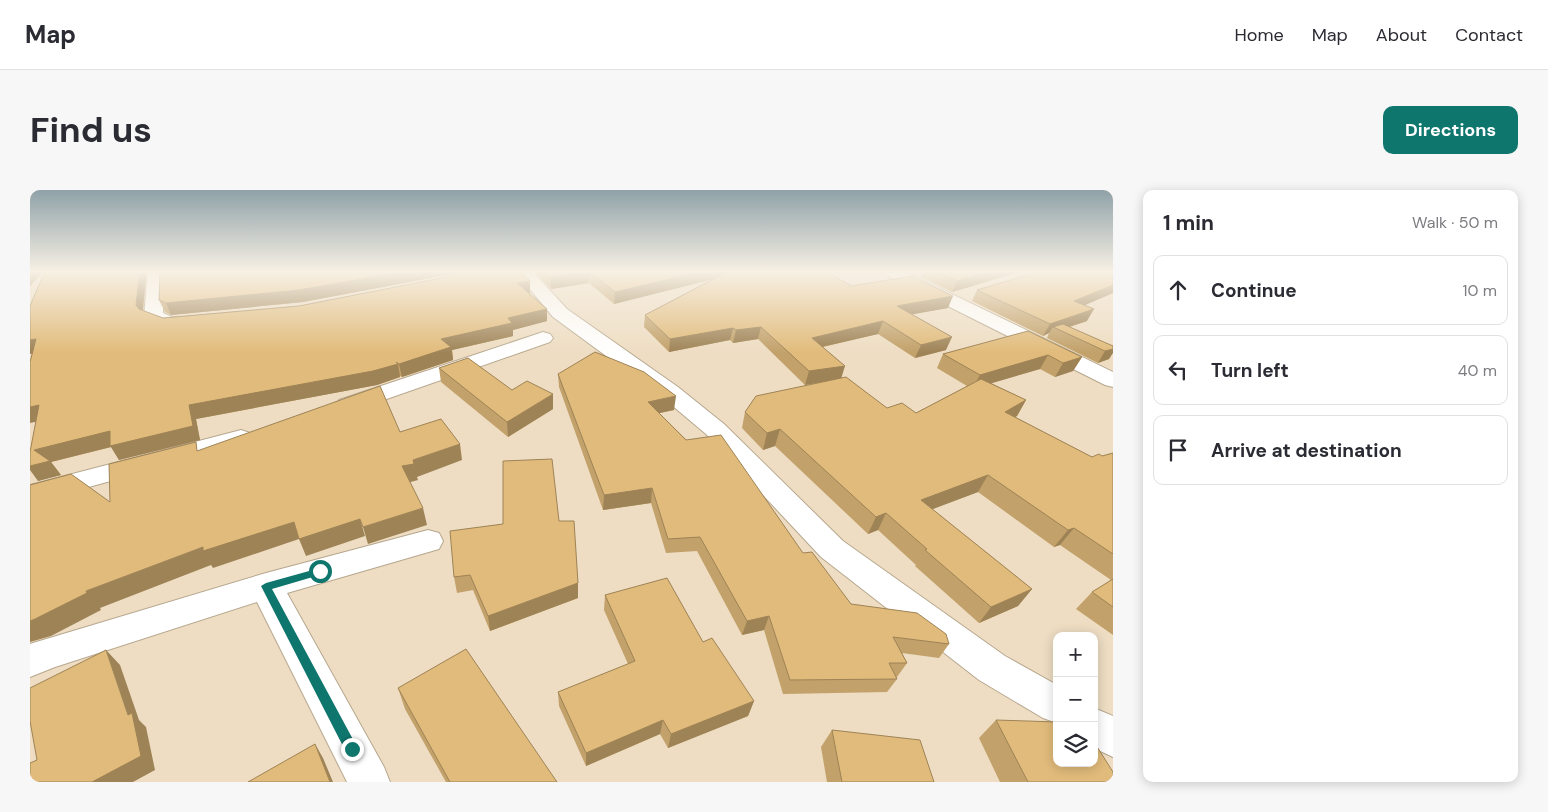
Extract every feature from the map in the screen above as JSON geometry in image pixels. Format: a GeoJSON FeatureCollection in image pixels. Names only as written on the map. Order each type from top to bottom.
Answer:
{"type":"FeatureCollection","features":[{"type":"Feature","properties":{"kind":"street"},"geometry":{"type":"LineString","coordinates":[[154,299],[153,316],[169,323],[205,320]]}},
{"type":"Feature","properties":{"kind":"street"},"geometry":{"type":"LineString","coordinates":[[548,299],[560,313],[670,392],[715,429],[832,549],[992,668],[1053,703]]}},
{"type":"Feature","properties":{"kind":"street"},"geometry":{"type":"LineString","coordinates":[[950,300],[955,299]]}},
{"type":"Feature","properties":{"kind":"street"},"geometry":{"type":"LineString","coordinates":[[950,300],[1113,380]]}},
{"type":"Feature","properties":{"kind":"street"},"geometry":{"type":"LineString","coordinates":[[322,413],[543,338]]}},
{"type":"Feature","properties":{"kind":"street"},"geometry":{"type":"LineString","coordinates":[[30,494],[266,432]]}},
{"type":"Feature","properties":{"kind":"street"},"geometry":{"type":"LineString","coordinates":[[30,661],[46,654],[266,586],[428,541]]}},
{"type":"Feature","properties":{"kind":"street"},"geometry":{"type":"LineString","coordinates":[[266,586],[369,782]]}},
{"type":"Feature","properties":{"kind":"street"},"geometry":{"type":"LineString","coordinates":[[1098,729],[1113,737]]}},
{"type":"Feature","properties":{"kind":"building"},"geometry":{"type":"Polygon","coordinates":[[[33,299],[137,299],[136,305],[139,309],[163,318],[299,306],[337,299],[535,299],[547,309],[508,318],[512,323],[441,339],[451,347],[399,364],[396,362],[398,364],[373,371],[189,405],[193,426],[110,446],[110,431],[34,450],[50,461],[30,466],[30,452],[39,405],[30,407],[30,362],[36,339],[30,340],[30,306],[33,299]]]}},
{"type":"Feature","properties":{"kind":"building"},"geometry":{"type":"Polygon","coordinates":[[[159,299],[211,299],[166,303],[159,299]]]}},
{"type":"Feature","properties":{"kind":"building"},"geometry":{"type":"Polygon","coordinates":[[[676,299],[938,299],[897,306],[952,337],[921,345],[883,321],[812,338],[845,366],[809,371],[761,327],[736,330],[733,328],[670,339],[645,315],[676,299]]]}},
{"type":"Feature","properties":{"kind":"building"},"geometry":{"type":"Polygon","coordinates":[[[996,299],[1080,299],[1074,301],[1094,309],[1050,324],[996,299]]]}},
{"type":"Feature","properties":{"kind":"building"},"geometry":{"type":"Polygon","coordinates":[[[1063,324],[1113,346],[1113,349],[1105,351],[1053,327],[1063,324]]]}},
{"type":"Feature","properties":{"kind":"building"},"geometry":{"type":"Polygon","coordinates":[[[1028,331],[1082,357],[1063,363],[1048,355],[980,375],[943,354],[1028,331]]]}},
{"type":"Feature","properties":{"kind":"building"},"geometry":{"type":"Polygon","coordinates":[[[595,352],[644,372],[676,396],[648,402],[686,440],[721,435],[803,553],[812,552],[851,604],[917,613],[946,634],[949,644],[893,637],[907,663],[889,663],[897,679],[790,680],[769,616],[747,621],[700,537],[668,539],[652,488],[604,495],[558,374],[595,352]]]}},
{"type":"Feature","properties":{"kind":"building"},"geometry":{"type":"Polygon","coordinates":[[[468,358],[512,390],[527,381],[553,394],[507,422],[439,368],[468,358]]]}},
{"type":"Feature","properties":{"kind":"building"},"geometry":{"type":"Polygon","coordinates":[[[846,377],[887,408],[902,403],[916,413],[981,379],[1026,400],[1005,412],[1092,457],[1099,454],[1102,456],[1113,453],[1113,554],[1074,528],[1068,530],[988,475],[921,500],[1032,589],[991,607],[925,550],[927,549],[886,513],[876,517],[780,429],[767,433],[745,412],[756,396],[846,377]]]}},
{"type":"Feature","properties":{"kind":"building"},"geometry":{"type":"Polygon","coordinates":[[[380,386],[400,432],[441,419],[460,444],[413,460],[414,464],[402,466],[423,508],[363,527],[360,519],[299,539],[294,522],[203,551],[203,547],[86,591],[87,593],[30,621],[30,485],[71,474],[110,502],[109,464],[196,442],[197,451],[380,386]]]}},
{"type":"Feature","properties":{"kind":"building"},"geometry":{"type":"Polygon","coordinates":[[[552,459],[559,521],[574,521],[578,583],[488,616],[470,575],[454,577],[450,531],[503,524],[503,461],[552,459]]]}},
{"type":"Feature","properties":{"kind":"building"},"geometry":{"type":"Polygon","coordinates":[[[667,578],[703,642],[712,638],[754,701],[671,734],[663,720],[586,753],[558,692],[635,661],[605,595],[667,578]]]}},
{"type":"Feature","properties":{"kind":"building"},"geometry":{"type":"Polygon","coordinates":[[[1113,579],[1113,607],[1092,592],[1113,579]]]}},
{"type":"Feature","properties":{"kind":"building"},"geometry":{"type":"Polygon","coordinates":[[[466,649],[557,782],[450,782],[398,688],[466,649]]]}},
{"type":"Feature","properties":{"kind":"building"},"geometry":{"type":"Polygon","coordinates":[[[106,650],[128,715],[132,713],[141,756],[92,782],[30,782],[30,763],[37,760],[30,721],[30,688],[106,650]]]}},
{"type":"Feature","properties":{"kind":"building"},"geometry":{"type":"Polygon","coordinates":[[[996,720],[1053,722],[1053,767],[1098,767],[1098,748],[1113,772],[1113,782],[1028,782],[996,720]]]}},
{"type":"Feature","properties":{"kind":"building"},"geometry":{"type":"Polygon","coordinates":[[[832,730],[920,740],[934,782],[842,782],[832,730]]]}},
{"type":"Feature","properties":{"kind":"building"},"geometry":{"type":"Polygon","coordinates":[[[315,744],[330,782],[248,782],[315,744]]]}},
{"type":"Feature","properties":{"kind":"route"},"geometry":{"type":"LineString","coordinates":[[320,571],[266,586],[352,749]]}}]}
